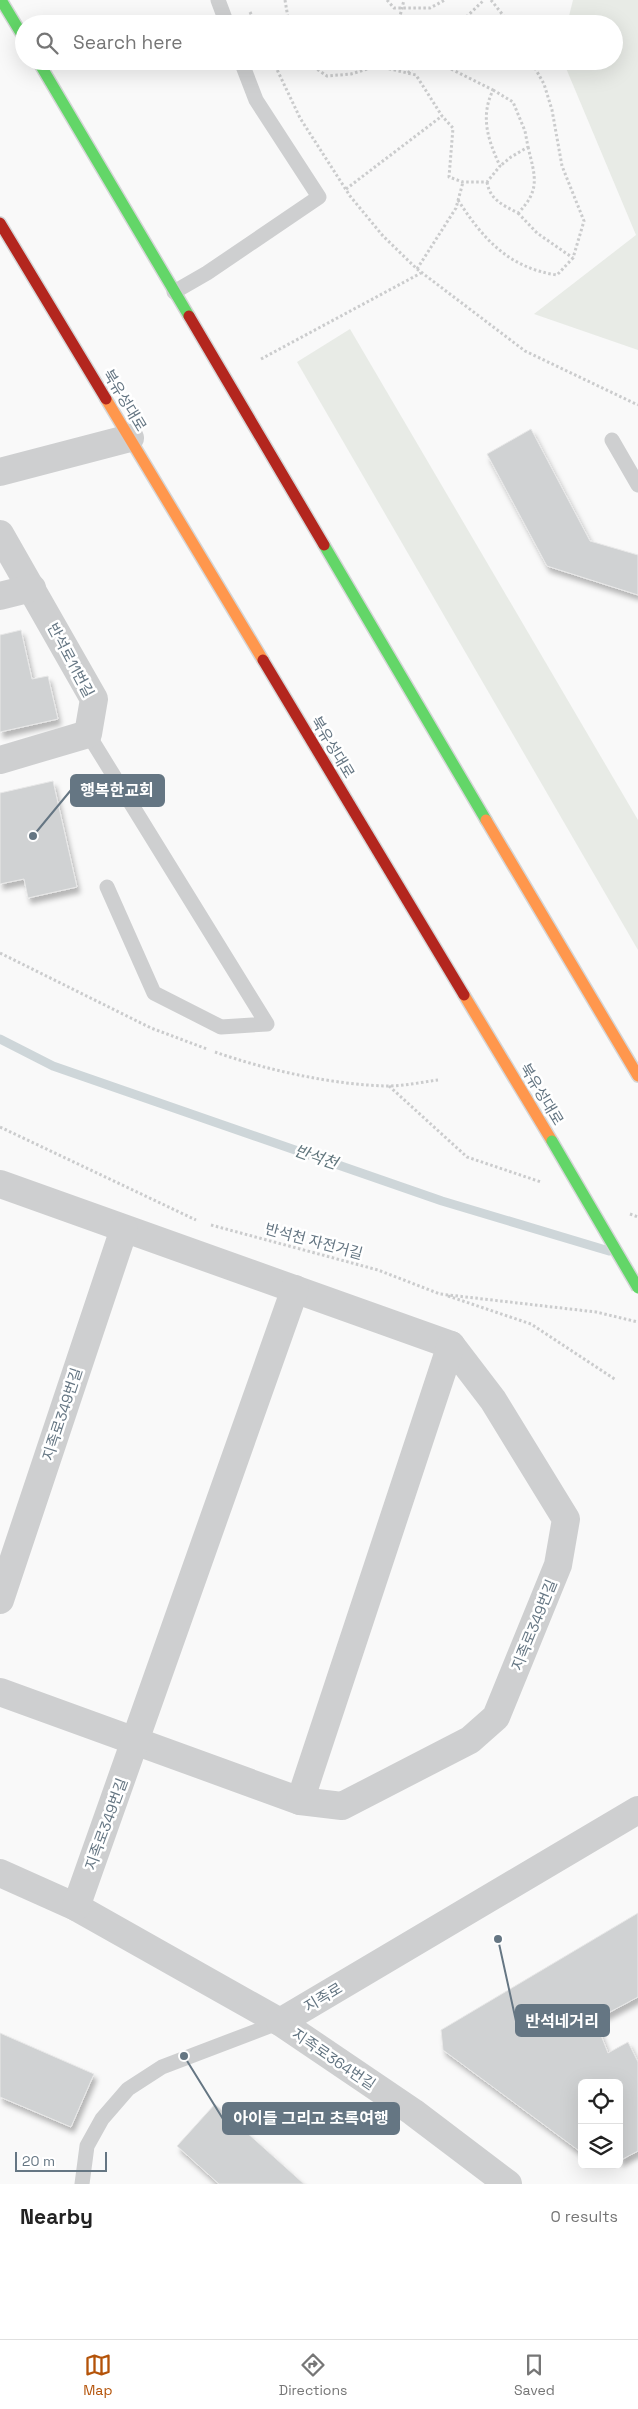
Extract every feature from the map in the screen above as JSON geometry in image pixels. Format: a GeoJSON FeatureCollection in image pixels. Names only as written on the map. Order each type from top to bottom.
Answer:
{"type":"FeatureCollection","features":[{"type":"Feature","properties":{"kind":"main road"},"geometry":{"type":"LineString","coordinates":[[1,0],[15,23]]}},
{"type":"Feature","properties":{"kind":"main road"},"geometry":{"type":"LineString","coordinates":[[43,70],[638,1076]]}},
{"type":"Feature","properties":{"kind":"main road","name":"북유성대로"},"geometry":{"type":"LineString","coordinates":[[0,223],[552,1141],[638,1288]]}},
{"type":"Feature","properties":{"kind":"street"},"geometry":{"type":"LineString","coordinates":[[0,472],[130,438]]}},
{"type":"Feature","properties":{"kind":"street","name":"반석로11번길"},"geometry":{"type":"LineString","coordinates":[[0,534],[94,699],[88,734]]}},
{"type":"Feature","properties":{"kind":"street"},"geometry":{"type":"LineString","coordinates":[[0,596],[32,588]]}},
{"type":"Feature","properties":{"kind":"street"},"geometry":{"type":"LineString","coordinates":[[0,760],[88,734]]}},
{"type":"Feature","properties":{"kind":"street"},"geometry":{"type":"LineString","coordinates":[[0,1184],[451,1345],[300,1801]]}},
{"type":"Feature","properties":{"kind":"street","name":"지족로349번길"},"geometry":{"type":"LineString","coordinates":[[0,1600],[124,1229]]}},
{"type":"Feature","properties":{"kind":"street","name":"지족로349번길"},"geometry":{"type":"LineString","coordinates":[[76,1907],[295,1290]]}},
{"type":"Feature","properties":{"kind":"street","name":"지족로349번길"},"geometry":{"type":"LineString","coordinates":[[0,1692],[300,1801],[342,1806],[470,1740],[496,1718],[558,1565],[566,1520],[493,1400],[451,1345]]}},
{"type":"Feature","properties":{"kind":"street","name":"지족로"},"geometry":{"type":"LineString","coordinates":[[280,2022],[638,1810]]}},
{"type":"Feature","properties":{"kind":"street"},"geometry":{"type":"LineString","coordinates":[[0,1874],[76,1907],[280,2022]]}},
{"type":"Feature","properties":{"kind":"street","name":"지족로364번길"},"geometry":{"type":"LineString","coordinates":[[280,2022],[412,2112],[508,2184]]}},
{"type":"Feature","properties":{"kind":"lane"},"geometry":{"type":"LineString","coordinates":[[218,0],[224,15]]}},
{"type":"Feature","properties":{"kind":"lane"},"geometry":{"type":"LineString","coordinates":[[174,292],[207,273],[319,197],[256,100],[244,70]]}},
{"type":"Feature","properties":{"kind":"lane"},"geometry":{"type":"LineString","coordinates":[[612,440],[638,485]]}},
{"type":"Feature","properties":{"kind":"lane"},"geometry":{"type":"LineString","coordinates":[[88,734],[268,1024],[221,1026],[154,993],[106,887]]}},
{"type":"Feature","properties":{"kind":"lane"},"geometry":{"type":"LineString","coordinates":[[82,2184],[86,2146],[102,2119],[128,2089],[162,2067],[280,2022]]}},
{"type":"Feature","properties":{"kind":"path"},"geometry":{"type":"LineString","coordinates":[[286,0],[288,15]]}},
{"type":"Feature","properties":{"kind":"path"},"geometry":{"type":"LineString","coordinates":[[387,0],[394,8],[430,8],[445,0]]}},
{"type":"Feature","properties":{"kind":"path"},"geometry":{"type":"LineString","coordinates":[[400,15],[404,0]]}},
{"type":"Feature","properties":{"kind":"path"},"geometry":{"type":"LineString","coordinates":[[468,15],[484,0]]}},
{"type":"Feature","properties":{"kind":"path"},"geometry":{"type":"LineString","coordinates":[[491,0],[503,15]]}},
{"type":"Feature","properties":{"kind":"path"},"geometry":{"type":"LineString","coordinates":[[277,70],[300,118],[346,189],[382,236],[421,273],[525,350],[638,405]]}},
{"type":"Feature","properties":{"kind":"path"},"geometry":{"type":"LineString","coordinates":[[319,70],[328,76],[351,74],[364,70]]}},
{"type":"Feature","properties":{"kind":"path"},"geometry":{"type":"LineString","coordinates":[[395,70],[416,75],[442,116],[453,128],[449,177],[463,182],[487,182]]}},
{"type":"Feature","properties":{"kind":"path"},"geometry":{"type":"LineString","coordinates":[[408,73],[411,70]]}},
{"type":"Feature","properties":{"kind":"path"},"geometry":{"type":"LineString","coordinates":[[453,70],[513,102],[525,131],[536,186],[529,202],[518,213]]}},
{"type":"Feature","properties":{"kind":"path"},"geometry":{"type":"LineString","coordinates":[[458,200],[473,223],[491,244],[519,263],[557,275],[574,258],[584,221],[562,166],[552,110],[544,84],[536,70]]}},
{"type":"Feature","properties":{"kind":"path"},"geometry":{"type":"LineString","coordinates":[[493,90],[486,106],[486,126],[500,166]]}},
{"type":"Feature","properties":{"kind":"path"},"geometry":{"type":"LineString","coordinates":[[346,189],[442,116]]}},
{"type":"Feature","properties":{"kind":"path"},"geometry":{"type":"LineString","coordinates":[[528,147],[510,157],[500,166],[487,182],[489,193],[499,203],[518,213],[537,233],[574,258]]}},
{"type":"Feature","properties":{"kind":"path"},"geometry":{"type":"LineString","coordinates":[[417,268],[456,208],[463,182]]}},
{"type":"Feature","properties":{"kind":"path"},"geometry":{"type":"LineString","coordinates":[[261,359],[421,273]]}},
{"type":"Feature","properties":{"kind":"path"},"geometry":{"type":"LineString","coordinates":[[389,1086],[467,1157],[547,1184]]}},
{"type":"Feature","properties":{"kind":"path","name":"반석천 자전거길"},"geometry":{"type":"LineString","coordinates":[[0,1127],[202,1223],[378,1270],[440,1294],[596,1312],[638,1322]]}},
{"type":"Feature","properties":{"kind":"path"},"geometry":{"type":"LineString","coordinates":[[624,1211],[638,1217]]}},
{"type":"Feature","properties":{"kind":"path"},"geometry":{"type":"LineString","coordinates":[[440,1294],[531,1324],[616,1380]]}},
{"type":"Feature","properties":{"kind":"shaded area"},"geometry":{"type":"Polygon","coordinates":[[[573,0],[638,0],[638,350],[534,314],[636,235],[567,70],[623,70],[623,15],[569,15],[573,0]]]}},
{"type":"Feature","properties":{"kind":"shaded area"},"geometry":{"type":"Polygon","coordinates":[[[350,329],[638,820],[638,950],[297,362],[350,329]]]}},
{"type":"Feature","properties":{"kind":"building"},"geometry":{"type":"Polygon","coordinates":[[[531,429],[590,541],[638,555],[638,595],[547,566],[487,454],[531,429]]]}},
{"type":"Feature","properties":{"kind":"building"},"geometry":{"type":"Polygon","coordinates":[[[21,630],[32,679],[48,676],[58,719],[0,732],[0,635],[21,630]]]}},
{"type":"Feature","properties":{"kind":"building"},"geometry":{"type":"Polygon","coordinates":[[[53,781],[77,887],[28,898],[24,879],[0,884],[0,793],[53,781]]]}},
{"type":"Feature","properties":{"kind":"building"},"geometry":{"type":"Polygon","coordinates":[[[638,1913],[638,1997],[595,2020],[608,2053],[628,2042],[638,2062],[638,2151],[623,2159],[623,2079],[578,2079],[578,2150],[443,2050],[441,2030],[638,1913]]]}},
{"type":"Feature","properties":{"kind":"building"},"geometry":{"type":"Polygon","coordinates":[[[0,2033],[94,2074],[71,2127],[0,2097],[0,2033]]]}},
{"type":"Feature","properties":{"kind":"building"},"geometry":{"type":"Polygon","coordinates":[[[215,2104],[304,2184],[219,2184],[177,2146],[215,2104]]]}},
{"type":"Feature","properties":{"kind":"waterway","name":"반석천"},"geometry":{"type":"LineString","coordinates":[[0,1039],[53,1066],[442,1201],[609,1251]]}},
{"type":"Feature","properties":{"kind":"traffic: fast"},"geometry":{"type":"LineString","coordinates":[[1,0],[15,23]]}},
{"type":"Feature","properties":{"kind":"traffic: fast"},"geometry":{"type":"LineString","coordinates":[[43,70],[189,316]]}},
{"type":"Feature","properties":{"kind":"traffic: fast"},"geometry":{"type":"LineString","coordinates":[[324,545],[486,820]]}},
{"type":"Feature","properties":{"kind":"traffic: fast"},"geometry":{"type":"LineString","coordinates":[[552,1141],[638,1288]]}},
{"type":"Feature","properties":{"kind":"traffic: slow"},"geometry":{"type":"LineString","coordinates":[[106,399],[263,660]]}},
{"type":"Feature","properties":{"kind":"traffic: slow"},"geometry":{"type":"LineString","coordinates":[[486,820],[638,1076]]}},
{"type":"Feature","properties":{"kind":"traffic: slow"},"geometry":{"type":"LineString","coordinates":[[464,995],[552,1141]]}},
{"type":"Feature","properties":{"kind":"traffic: jam"},"geometry":{"type":"LineString","coordinates":[[0,223],[106,399]]}},
{"type":"Feature","properties":{"kind":"traffic: jam"},"geometry":{"type":"LineString","coordinates":[[189,316],[324,545]]}},
{"type":"Feature","properties":{"kind":"traffic: jam"},"geometry":{"type":"LineString","coordinates":[[263,660],[464,995]]}},
{"type":"Feature","properties":{"kind":"place","name":"행복한교회"},"geometry":{"type":"Point","coordinates":[33,836]}},
{"type":"Feature","properties":{"kind":"place","name":"반석네거리"},"geometry":{"type":"Point","coordinates":[498,1939]}},
{"type":"Feature","properties":{"kind":"place","name":"아이들 그리고 초록여행"},"geometry":{"type":"Point","coordinates":[184,2056]}}]}
